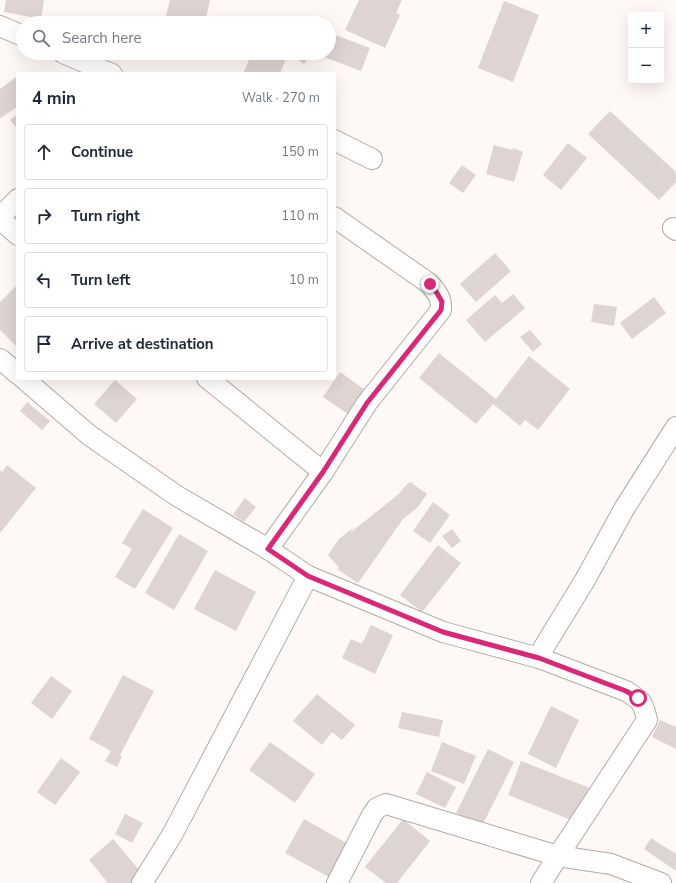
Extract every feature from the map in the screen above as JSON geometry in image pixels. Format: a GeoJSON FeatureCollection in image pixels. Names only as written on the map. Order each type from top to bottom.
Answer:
{"type":"FeatureCollection","features":[{"type":"Feature","properties":{"kind":"street"},"geometry":{"type":"LineString","coordinates":[[0,26],[16,33]]}},
{"type":"Feature","properties":{"kind":"street"},"geometry":{"type":"LineString","coordinates":[[79,60],[107,72]]}},
{"type":"Feature","properties":{"kind":"street"},"geometry":{"type":"LineString","coordinates":[[336,141],[372,159]]}},
{"type":"Feature","properties":{"kind":"street"},"geometry":{"type":"LineString","coordinates":[[16,201],[0,218],[16,233]]}},
{"type":"Feature","properties":{"kind":"street"},"geometry":{"type":"LineString","coordinates":[[268,549],[323,472],[367,403],[441,310],[442,302],[430,284],[336,218]]}},
{"type":"Feature","properties":{"kind":"street"},"geometry":{"type":"LineString","coordinates":[[0,359],[16,372]]}},
{"type":"Feature","properties":{"kind":"street"},"geometry":{"type":"LineString","coordinates":[[25,380],[89,435],[177,496],[268,549],[308,576],[443,632],[539,658],[626,691],[638,698],[644,708],[646,720],[541,883]]}},
{"type":"Feature","properties":{"kind":"street"},"geometry":{"type":"LineString","coordinates":[[209,380],[323,472]]}},
{"type":"Feature","properties":{"kind":"street"},"geometry":{"type":"LineString","coordinates":[[539,658],[544,647],[585,580],[624,509],[676,427]]}},
{"type":"Feature","properties":{"kind":"street"},"geometry":{"type":"LineString","coordinates":[[142,883],[172,835],[308,576]]}},
{"type":"Feature","properties":{"kind":"street"},"geometry":{"type":"LineString","coordinates":[[337,883],[372,815],[377,808],[386,804],[558,856],[611,864],[660,883]]}},
{"type":"Feature","properties":{"kind":"building"},"geometry":{"type":"Polygon","coordinates":[[[6,0],[44,0],[41,16],[25,16],[4,12],[6,0]]]}},
{"type":"Feature","properties":{"kind":"building"},"geometry":{"type":"Polygon","coordinates":[[[170,0],[210,0],[207,16],[166,16],[170,0]]]}},
{"type":"Feature","properties":{"kind":"building"},"geometry":{"type":"Polygon","coordinates":[[[359,0],[402,0],[396,13],[400,15],[385,48],[345,30],[359,0]]]}},
{"type":"Feature","properties":{"kind":"building"},"geometry":{"type":"Polygon","coordinates":[[[504,1],[539,15],[513,82],[478,68],[504,1]]]}},
{"type":"Feature","properties":{"kind":"building"},"geometry":{"type":"Polygon","coordinates":[[[336,35],[370,48],[361,71],[332,60],[336,60],[336,35]]]}},
{"type":"Feature","properties":{"kind":"building"},"geometry":{"type":"Polygon","coordinates":[[[249,60],[285,60],[281,72],[244,72],[249,60]]]}},
{"type":"Feature","properties":{"kind":"building"},"geometry":{"type":"Polygon","coordinates":[[[299,60],[307,60],[304,64],[299,60]]]}},
{"type":"Feature","properties":{"kind":"building"},"geometry":{"type":"Polygon","coordinates":[[[16,77],[16,107],[1,118],[0,117],[0,89],[16,77]]]}},
{"type":"Feature","properties":{"kind":"building"},"geometry":{"type":"Polygon","coordinates":[[[610,111],[676,172],[676,182],[659,200],[588,134],[610,111]]]}},
{"type":"Feature","properties":{"kind":"building"},"geometry":{"type":"Polygon","coordinates":[[[16,116],[16,128],[10,120],[16,116]]]}},
{"type":"Feature","properties":{"kind":"building"},"geometry":{"type":"Polygon","coordinates":[[[568,143],[587,158],[561,190],[543,175],[568,143]]]}},
{"type":"Feature","properties":{"kind":"building"},"geometry":{"type":"Polygon","coordinates":[[[494,145],[513,150],[513,148],[523,152],[514,182],[486,174],[494,145]]]}},
{"type":"Feature","properties":{"kind":"building"},"geometry":{"type":"Polygon","coordinates":[[[462,165],[476,175],[463,193],[449,183],[462,165]]]}},
{"type":"Feature","properties":{"kind":"building"},"geometry":{"type":"Polygon","coordinates":[[[495,253],[511,271],[476,302],[460,284],[495,253]]]}},
{"type":"Feature","properties":{"kind":"building"},"geometry":{"type":"Polygon","coordinates":[[[16,286],[16,346],[0,330],[0,302],[16,286]]]}},
{"type":"Feature","properties":{"kind":"building"},"geometry":{"type":"Polygon","coordinates":[[[513,294],[525,308],[485,342],[466,320],[495,295],[502,303],[513,294]]]}},
{"type":"Feature","properties":{"kind":"building"},"geometry":{"type":"Polygon","coordinates":[[[654,297],[666,313],[632,339],[620,323],[654,297]]]}},
{"type":"Feature","properties":{"kind":"building"},"geometry":{"type":"Polygon","coordinates":[[[594,304],[617,307],[614,326],[591,322],[594,304]]]}},
{"type":"Feature","properties":{"kind":"building"},"geometry":{"type":"Polygon","coordinates":[[[530,330],[542,344],[533,352],[520,337],[530,330]]]}},
{"type":"Feature","properties":{"kind":"building"},"geometry":{"type":"Polygon","coordinates":[[[439,353],[496,399],[529,356],[570,389],[538,430],[525,420],[520,426],[493,404],[476,424],[419,378],[439,353]]]}},
{"type":"Feature","properties":{"kind":"building"},"geometry":{"type":"Polygon","coordinates":[[[340,372],[372,395],[355,419],[323,397],[340,372]]]}},
{"type":"Feature","properties":{"kind":"building"},"geometry":{"type":"Polygon","coordinates":[[[115,380],[137,399],[116,423],[94,404],[115,380]]]}},
{"type":"Feature","properties":{"kind":"building"},"geometry":{"type":"Polygon","coordinates":[[[27,402],[50,421],[42,430],[20,411],[27,402]]]}},
{"type":"Feature","properties":{"kind":"building"},"geometry":{"type":"Polygon","coordinates":[[[7,465],[36,488],[0,533],[0,470],[2,472],[7,465]]]}},
{"type":"Feature","properties":{"kind":"building"},"geometry":{"type":"Polygon","coordinates":[[[410,482],[427,494],[418,507],[403,519],[358,583],[337,569],[339,568],[328,555],[339,539],[354,527],[350,533],[400,493],[410,482]]]}},
{"type":"Feature","properties":{"kind":"building"},"geometry":{"type":"Polygon","coordinates":[[[245,498],[256,507],[244,522],[233,514],[245,498]]]}},
{"type":"Feature","properties":{"kind":"building"},"geometry":{"type":"Polygon","coordinates":[[[433,502],[450,515],[430,543],[413,531],[433,502]]]}},
{"type":"Feature","properties":{"kind":"building"},"geometry":{"type":"Polygon","coordinates":[[[143,509],[173,528],[135,589],[115,577],[132,549],[122,543],[143,509]]]}},
{"type":"Feature","properties":{"kind":"building"},"geometry":{"type":"Polygon","coordinates":[[[452,529],[461,541],[452,548],[442,536],[452,529]]]}},
{"type":"Feature","properties":{"kind":"building"},"geometry":{"type":"Polygon","coordinates":[[[179,534],[208,551],[174,610],[145,593],[179,534]]]}},
{"type":"Feature","properties":{"kind":"building"},"geometry":{"type":"Polygon","coordinates":[[[438,545],[461,563],[422,612],[400,595],[438,545]]]}},
{"type":"Feature","properties":{"kind":"building"},"geometry":{"type":"Polygon","coordinates":[[[215,570],[256,592],[236,631],[194,609],[215,570]]]}},
{"type":"Feature","properties":{"kind":"building"},"geometry":{"type":"Polygon","coordinates":[[[371,625],[393,635],[375,674],[342,658],[351,639],[362,644],[371,625]]]}},
{"type":"Feature","properties":{"kind":"building"},"geometry":{"type":"Polygon","coordinates":[[[123,675],[154,691],[120,755],[122,756],[117,767],[105,761],[111,751],[89,739],[123,675]]]}},
{"type":"Feature","properties":{"kind":"building"},"geometry":{"type":"Polygon","coordinates":[[[51,676],[72,691],[52,719],[31,703],[51,676]]]}},
{"type":"Feature","properties":{"kind":"building"},"geometry":{"type":"Polygon","coordinates":[[[317,694],[355,725],[342,740],[332,732],[322,745],[293,721],[317,694]]]}},
{"type":"Feature","properties":{"kind":"building"},"geometry":{"type":"Polygon","coordinates":[[[551,706],[579,720],[556,768],[528,754],[551,706]]]}},
{"type":"Feature","properties":{"kind":"building"},"geometry":{"type":"Polygon","coordinates":[[[402,712],[443,720],[439,737],[398,728],[402,712]]]}},
{"type":"Feature","properties":{"kind":"building"},"geometry":{"type":"Polygon","coordinates":[[[660,720],[676,727],[676,749],[652,737],[660,720]]]}},
{"type":"Feature","properties":{"kind":"building"},"geometry":{"type":"Polygon","coordinates":[[[270,742],[315,774],[295,803],[249,770],[270,742]]]}},
{"type":"Feature","properties":{"kind":"building"},"geometry":{"type":"Polygon","coordinates":[[[442,742],[476,756],[464,784],[431,771],[442,742]]]}},
{"type":"Feature","properties":{"kind":"building"},"geometry":{"type":"Polygon","coordinates":[[[488,749],[514,762],[482,826],[456,813],[488,749]]]}},
{"type":"Feature","properties":{"kind":"building"},"geometry":{"type":"Polygon","coordinates":[[[61,758],[80,772],[55,805],[37,792],[61,758]]]}},
{"type":"Feature","properties":{"kind":"building"},"geometry":{"type":"Polygon","coordinates":[[[521,761],[595,790],[581,824],[508,795],[521,761]]]}},
{"type":"Feature","properties":{"kind":"building"},"geometry":{"type":"Polygon","coordinates":[[[427,772],[456,787],[445,808],[416,794],[427,772]]]}},
{"type":"Feature","properties":{"kind":"building"},"geometry":{"type":"Polygon","coordinates":[[[125,814],[143,823],[132,843],[115,834],[125,814]]]}},
{"type":"Feature","properties":{"kind":"building"},"geometry":{"type":"Polygon","coordinates":[[[304,819],[357,849],[338,882],[285,853],[304,819]]]}},
{"type":"Feature","properties":{"kind":"building"},"geometry":{"type":"Polygon","coordinates":[[[403,819],[430,841],[397,883],[386,883],[365,867],[403,819]]]}},
{"type":"Feature","properties":{"kind":"building"},"geometry":{"type":"Polygon","coordinates":[[[651,838],[676,854],[676,871],[644,849],[651,838]]]}},
{"type":"Feature","properties":{"kind":"building"},"geometry":{"type":"Polygon","coordinates":[[[113,839],[145,877],[137,883],[108,883],[89,860],[113,839]]]}},
{"type":"Feature","properties":{"kind":"route"},"geometry":{"type":"LineString","coordinates":[[430,284],[442,302],[441,310],[367,403],[323,472],[268,549],[308,576],[443,632],[539,658],[626,691],[638,698]]}}]}
